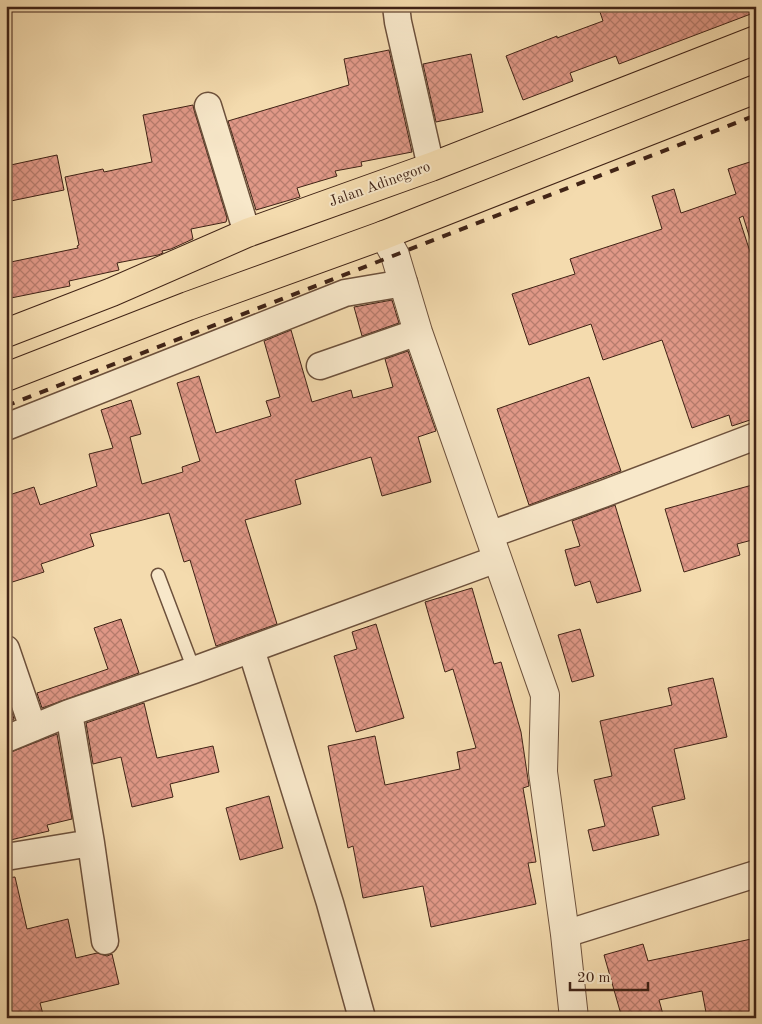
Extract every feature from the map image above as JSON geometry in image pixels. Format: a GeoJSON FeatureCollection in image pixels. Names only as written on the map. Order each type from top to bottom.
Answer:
{"type":"FeatureCollection","features":[{"type":"Feature","properties":{"kind":"highway","name":"Jalan Adinegoro"},"geometry":{"type":"LineString","coordinates":[[6,333],[112,292],[247,233],[431,167],[756,40]]}},
{"type":"Feature","properties":{"kind":"highway"},"geometry":{"type":"LineString","coordinates":[[6,377],[188,306],[384,235],[756,89]]}},
{"type":"Feature","properties":{"kind":"street"},"geometry":{"type":"LineString","coordinates":[[396,6],[431,167]]}},
{"type":"Feature","properties":{"kind":"street"},"geometry":{"type":"LineString","coordinates":[[208,106],[247,233]]}},
{"type":"Feature","properties":{"kind":"street"},"geometry":{"type":"LineString","coordinates":[[384,235],[395,255],[418,332],[545,695],[544,772],[574,1018]]}},
{"type":"Feature","properties":{"kind":"street"},"geometry":{"type":"LineString","coordinates":[[6,427],[345,293],[404,283]]}},
{"type":"Feature","properties":{"kind":"street"},"geometry":{"type":"LineString","coordinates":[[320,366],[418,332]]}},
{"type":"Feature","properties":{"kind":"street"},"geometry":{"type":"LineString","coordinates":[[6,739],[69,713],[251,649],[493,547],[603,494],[756,436]]}},
{"type":"Feature","properties":{"kind":"street"},"geometry":{"type":"LineString","coordinates":[[6,648],[33,728]]}},
{"type":"Feature","properties":{"kind":"street"},"geometry":{"type":"LineString","coordinates":[[251,649],[330,903],[362,1018]]}},
{"type":"Feature","properties":{"kind":"street"},"geometry":{"type":"LineString","coordinates":[[69,713],[105,941]]}},
{"type":"Feature","properties":{"kind":"street"},"geometry":{"type":"LineString","coordinates":[[6,857],[91,843]]}},
{"type":"Feature","properties":{"kind":"street"},"geometry":{"type":"LineString","coordinates":[[565,934],[756,874]]}},
{"type":"Feature","properties":{"kind":"lane"},"geometry":{"type":"LineString","coordinates":[[158,575],[194,670]]}},
{"type":"Feature","properties":{"kind":"building"},"geometry":{"type":"Polygon","coordinates":[[[598,6],[756,6],[756,12],[619,64],[616,56],[570,73],[573,81],[523,100],[506,56],[557,36],[557,38],[603,21],[598,6]]]}},
{"type":"Feature","properties":{"kind":"building"},"geometry":{"type":"Polygon","coordinates":[[[389,50],[412,152],[361,162],[362,166],[335,171],[337,176],[297,188],[300,197],[256,210],[228,121],[349,85],[344,59],[389,50]]]}},
{"type":"Feature","properties":{"kind":"building"},"geometry":{"type":"Polygon","coordinates":[[[471,54],[483,112],[436,122],[423,64],[471,54]]]}},
{"type":"Feature","properties":{"kind":"building"},"geometry":{"type":"Polygon","coordinates":[[[193,105],[227,218],[226,222],[191,229],[193,239],[162,251],[163,253],[158,255],[117,263],[119,270],[69,281],[70,286],[11,298],[6,276],[6,263],[78,248],[77,246],[79,245],[65,177],[103,169],[104,172],[152,162],[143,115],[193,105]]]}},
{"type":"Feature","properties":{"kind":"building"},"geometry":{"type":"Polygon","coordinates":[[[57,155],[64,190],[6,202],[6,166],[57,155]]]}},
{"type":"Feature","properties":{"kind":"building"},"geometry":{"type":"Polygon","coordinates":[[[756,160],[756,241],[751,242],[743,216],[739,218],[756,270],[756,418],[732,426],[729,415],[692,428],[662,340],[603,360],[591,324],[529,345],[512,294],[575,274],[570,259],[662,229],[652,196],[674,189],[681,213],[736,194],[728,169],[756,160]]]}},
{"type":"Feature","properties":{"kind":"building"},"geometry":{"type":"Polygon","coordinates":[[[392,300],[399,323],[362,336],[354,307],[392,300]]]}},
{"type":"Feature","properties":{"kind":"building"},"geometry":{"type":"Polygon","coordinates":[[[291,330],[312,402],[351,390],[353,398],[393,387],[385,359],[408,351],[436,431],[418,437],[431,482],[382,496],[371,457],[295,480],[301,504],[245,520],[277,624],[216,646],[190,560],[184,562],[169,513],[90,534],[94,546],[41,564],[44,572],[6,584],[6,496],[34,487],[40,505],[97,486],[89,454],[113,448],[101,410],[131,400],[141,434],[130,437],[142,484],[183,472],[182,467],[200,461],[177,383],[199,376],[216,433],[271,416],[266,401],[280,397],[264,341],[291,330]]]}},
{"type":"Feature","properties":{"kind":"building"},"geometry":{"type":"Polygon","coordinates":[[[589,377],[621,471],[529,505],[497,409],[589,377]]]}},
{"type":"Feature","properties":{"kind":"building"},"geometry":{"type":"Polygon","coordinates":[[[756,484],[756,539],[737,544],[740,555],[684,572],[665,509],[756,484]]]}},
{"type":"Feature","properties":{"kind":"building"},"geometry":{"type":"Polygon","coordinates":[[[615,505],[641,591],[597,603],[590,581],[575,586],[565,550],[580,546],[572,521],[615,505]]]}},
{"type":"Feature","properties":{"kind":"building"},"geometry":{"type":"Polygon","coordinates":[[[472,588],[494,664],[501,662],[521,732],[529,786],[523,788],[536,862],[528,863],[536,904],[431,927],[423,886],[363,898],[353,846],[348,848],[328,746],[375,736],[385,785],[460,769],[457,752],[476,748],[453,669],[445,672],[425,602],[472,588]]]}},
{"type":"Feature","properties":{"kind":"building"},"geometry":{"type":"Polygon","coordinates":[[[121,619],[139,673],[42,708],[37,693],[108,669],[94,628],[121,619]]]}},
{"type":"Feature","properties":{"kind":"building"},"geometry":{"type":"Polygon","coordinates":[[[376,624],[404,718],[356,732],[334,656],[357,649],[352,632],[376,624]]]}},
{"type":"Feature","properties":{"kind":"building"},"geometry":{"type":"Polygon","coordinates":[[[580,629],[594,676],[572,682],[558,635],[580,629]]]}},
{"type":"Feature","properties":{"kind":"building"},"geometry":{"type":"Polygon","coordinates":[[[713,678],[727,737],[674,749],[685,799],[652,807],[659,835],[593,851],[588,830],[605,826],[594,780],[612,776],[600,721],[672,705],[668,688],[713,678]]]}},
{"type":"Feature","properties":{"kind":"building"},"geometry":{"type":"Polygon","coordinates":[[[9,703],[14,719],[6,723],[6,704],[9,703]]]}},
{"type":"Feature","properties":{"kind":"building"},"geometry":{"type":"Polygon","coordinates":[[[144,703],[157,758],[213,746],[219,772],[170,784],[173,797],[132,807],[121,757],[93,764],[86,723],[144,703]]]}},
{"type":"Feature","properties":{"kind":"building"},"geometry":{"type":"Polygon","coordinates":[[[57,734],[72,819],[47,825],[49,831],[6,841],[6,754],[57,734]]]}},
{"type":"Feature","properties":{"kind":"building"},"geometry":{"type":"Polygon","coordinates":[[[269,796],[283,848],[240,860],[226,808],[269,796]]]}},
{"type":"Feature","properties":{"kind":"building"},"geometry":{"type":"Polygon","coordinates":[[[15,877],[27,929],[68,919],[76,958],[97,953],[107,956],[112,954],[119,984],[40,1003],[44,1018],[6,1018],[6,878],[15,877]]]}},
{"type":"Feature","properties":{"kind":"building"},"geometry":{"type":"Polygon","coordinates":[[[756,938],[756,1018],[707,1018],[702,991],[659,1000],[664,1018],[622,1018],[604,955],[643,944],[648,961],[756,938]]]}},
{"type":"Feature","properties":{"kind":"railway"},"geometry":{"type":"LineString","coordinates":[[6,406],[756,115]]}}]}
